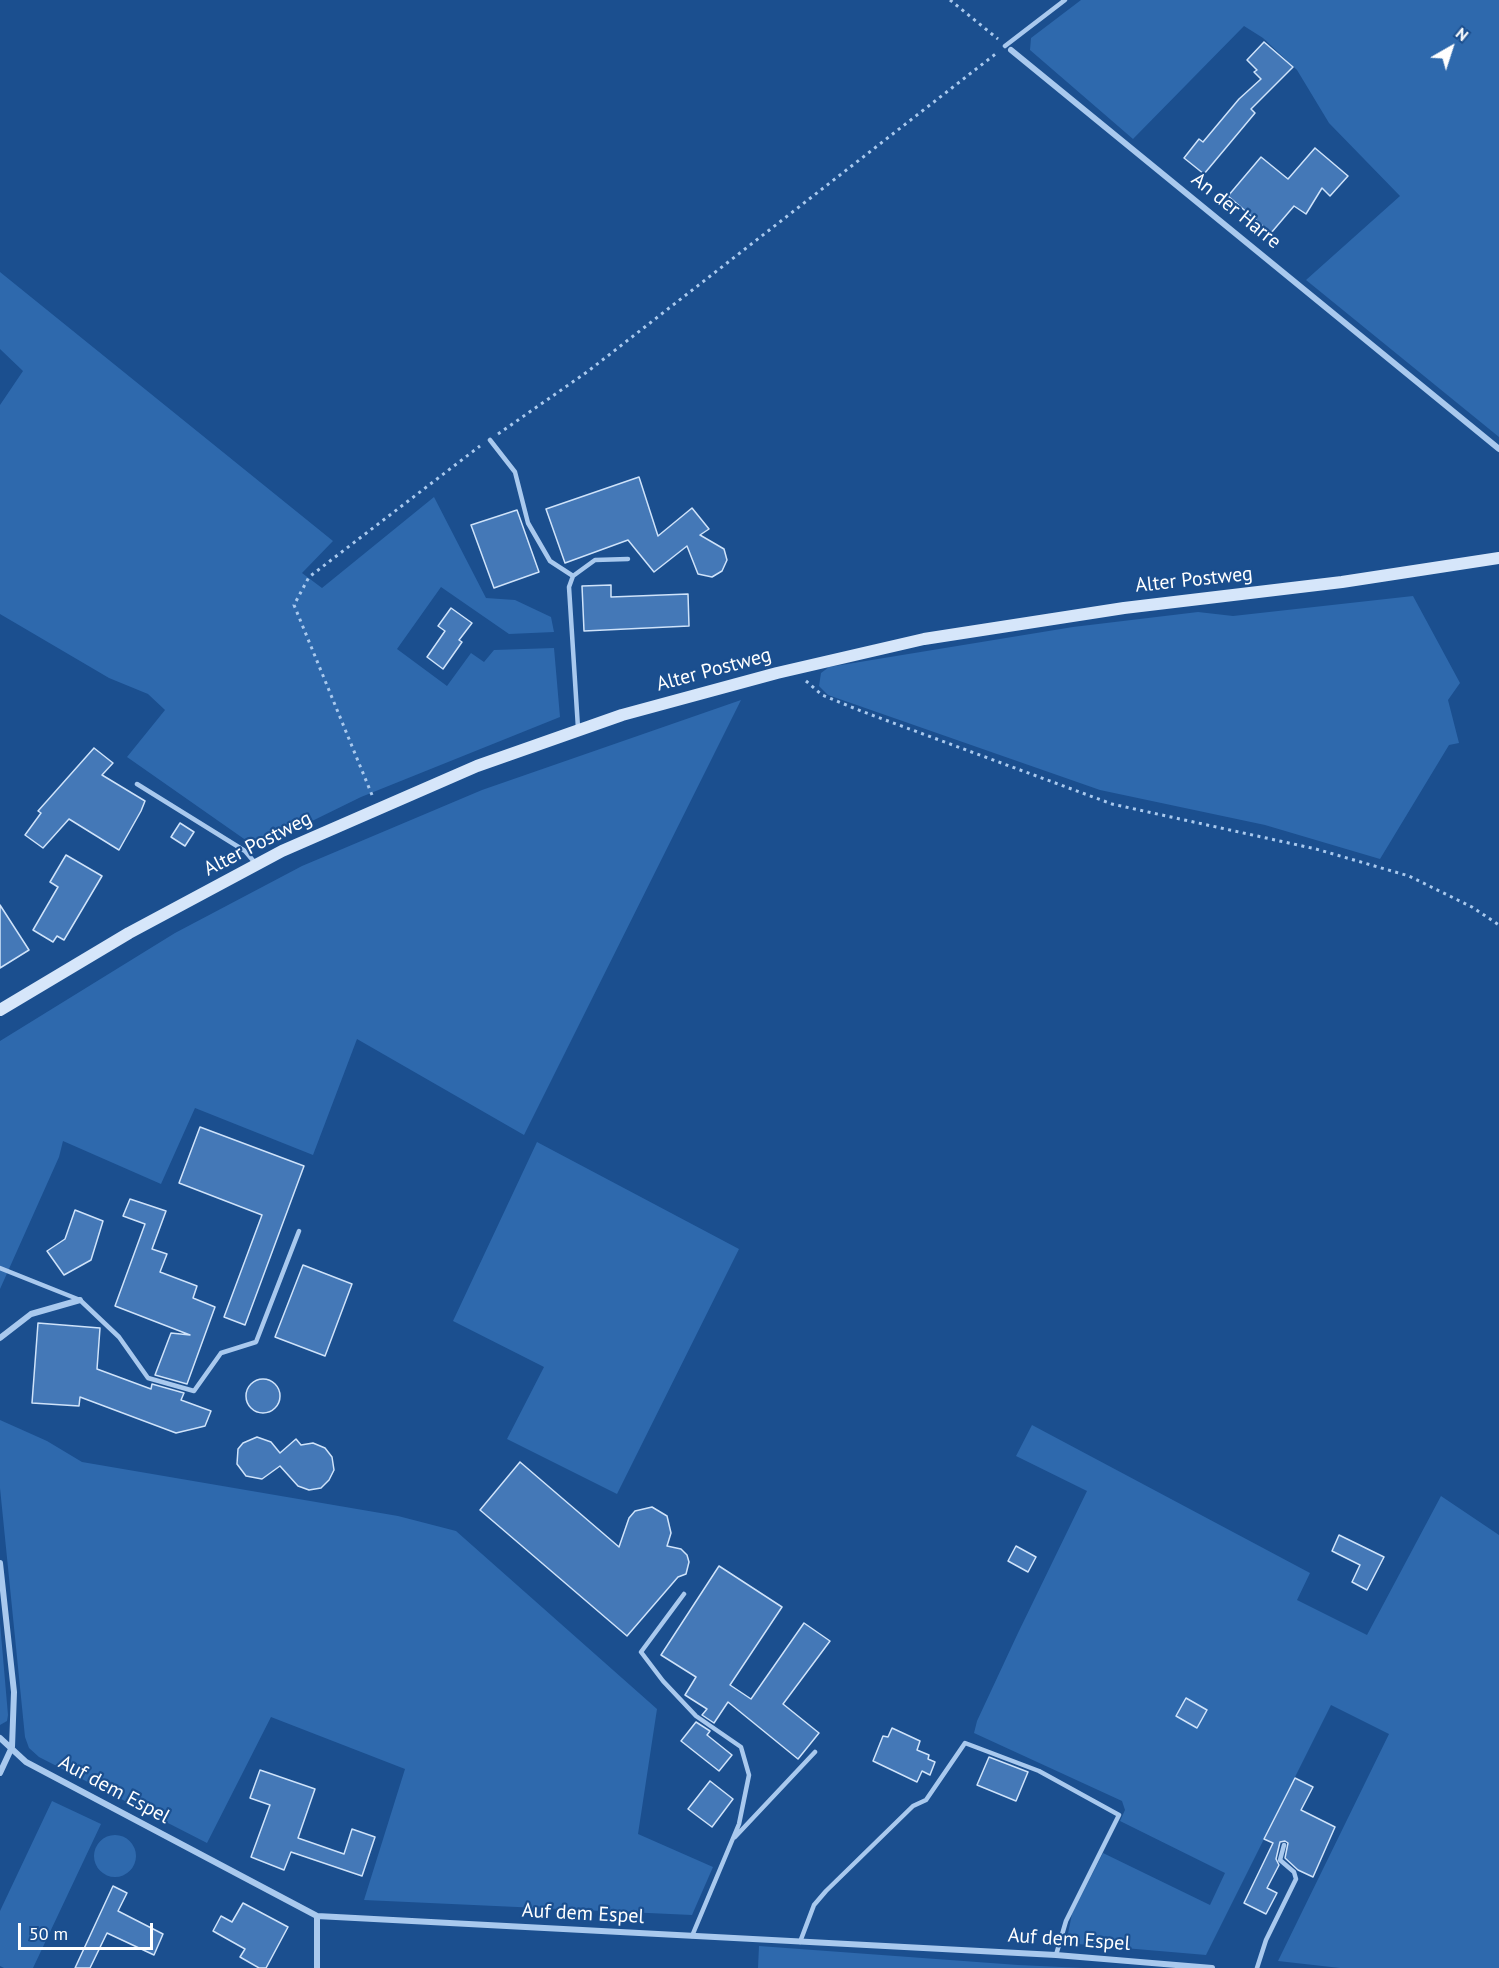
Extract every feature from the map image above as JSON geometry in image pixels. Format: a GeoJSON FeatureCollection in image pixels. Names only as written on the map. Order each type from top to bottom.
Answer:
{"type":"FeatureCollection","features":[{"type":"Feature","properties":{"kind":"main road","name":"Alter Postweg"},"geometry":{"type":"LineString","coordinates":[[0,1010],[129,933],[257,865],[377,808],[477,766],[622,715],[795,669],[924,639],[1124,608],[1342,582],[1499,558]]}},
{"type":"Feature","properties":{"kind":"street","name":"An der Harre"},"geometry":{"type":"LineString","coordinates":[[1008,48],[1499,449]]}},
{"type":"Feature","properties":{"kind":"street"},"geometry":{"type":"LineString","coordinates":[[0,1338],[31,1314],[80,1300]]}},
{"type":"Feature","properties":{"kind":"street"},"geometry":{"type":"LineString","coordinates":[[0,1563],[14,1692],[12,1746],[0,1773]]}},
{"type":"Feature","properties":{"kind":"street","name":"Auf dem Espel"},"geometry":{"type":"LineString","coordinates":[[0,1738],[12,1746],[26,1762],[317,1916],[1056,1955],[1212,1968]]}},
{"type":"Feature","properties":{"kind":"street"},"geometry":{"type":"LineString","coordinates":[[317,1916],[317,1968]]}},
{"type":"Feature","properties":{"kind":"lane"},"geometry":{"type":"LineString","coordinates":[[1008,48],[1065,0]]}},
{"type":"Feature","properties":{"kind":"lane"},"geometry":{"type":"LineString","coordinates":[[490,440],[515,472],[528,524],[550,561],[573,576]]}},
{"type":"Feature","properties":{"kind":"lane"},"geometry":{"type":"LineString","coordinates":[[578,730],[568,587],[573,576],[595,560],[628,559]]}},
{"type":"Feature","properties":{"kind":"lane"},"geometry":{"type":"LineString","coordinates":[[137,784],[245,850],[257,865]]}},
{"type":"Feature","properties":{"kind":"lane"},"geometry":{"type":"LineString","coordinates":[[0,1268],[80,1300],[119,1337],[148,1378],[194,1391],[221,1353],[255,1342],[298,1231]]}},
{"type":"Feature","properties":{"kind":"lane"},"geometry":{"type":"LineString","coordinates":[[684,1594],[641,1652],[663,1681],[696,1716],[741,1747],[749,1775],[739,1824],[692,1936]]}},
{"type":"Feature","properties":{"kind":"lane"},"geometry":{"type":"LineString","coordinates":[[800,1942],[814,1905],[914,1806],[926,1800],[965,1743],[1039,1772],[1119,1815],[1070,1912],[1056,1955]]}},
{"type":"Feature","properties":{"kind":"lane"},"geometry":{"type":"LineString","coordinates":[[733,1839],[815,1752]]}},
{"type":"Feature","properties":{"kind":"lane"},"geometry":{"type":"LineString","coordinates":[[1257,1968],[1266,1940],[1296,1879],[1293,1872],[1280,1860],[1284,1845]]}},
{"type":"Feature","properties":{"kind":"path"},"geometry":{"type":"LineString","coordinates":[[377,808],[294,605],[309,576],[434,479],[587,372],[1008,48],[950,0]]}},
{"type":"Feature","properties":{"kind":"path"},"geometry":{"type":"LineString","coordinates":[[795,669],[822,695],[1081,794],[1112,804],[1316,849],[1408,876],[1472,907],[1499,925]]}},
{"type":"Feature","properties":{"kind":"shaded area"},"geometry":{"type":"Polygon","coordinates":[[[1081,0],[1499,0],[1499,437],[1306,280],[1400,196],[1329,123],[1297,70],[1263,38],[1244,26],[1133,139],[1030,50],[1031,38],[1081,0]]]}},
{"type":"Feature","properties":{"kind":"shaded area"},"geometry":{"type":"Polygon","coordinates":[[[0,272],[333,541],[302,573],[322,588],[434,497],[486,598],[515,600],[551,617],[554,632],[509,634],[441,587],[397,649],[447,686],[471,653],[484,662],[494,650],[554,648],[560,717],[361,797],[257,848],[127,757],[165,710],[148,694],[109,678],[0,614],[0,405],[23,371],[0,349],[0,272]]]}},
{"type":"Feature","properties":{"kind":"shaded area"},"geometry":{"type":"Polygon","coordinates":[[[1413,596],[1460,683],[1448,700],[1459,743],[1449,745],[1380,859],[1265,825],[1100,790],[828,695],[819,686],[821,673],[829,667],[1073,627],[1198,612],[1233,616],[1413,596]]]}},
{"type":"Feature","properties":{"kind":"shaded area"},"geometry":{"type":"Polygon","coordinates":[[[741,700],[524,1135],[357,1039],[313,1155],[195,1108],[161,1184],[63,1141],[59,1157],[0,1289],[0,1041],[175,933],[302,866],[482,790],[741,700]]]}},
{"type":"Feature","properties":{"kind":"shaded area"},"geometry":{"type":"Polygon","coordinates":[[[537,1142],[739,1249],[617,1494],[507,1439],[544,1367],[453,1321],[537,1142]]]}},
{"type":"Feature","properties":{"kind":"shaded area"},"geometry":{"type":"Polygon","coordinates":[[[0,1420],[47,1441],[82,1462],[398,1516],[456,1531],[657,1709],[638,1834],[713,1867],[692,1915],[364,1900],[405,1769],[271,1717],[207,1843],[39,1757],[29,1748],[25,1737],[0,1488],[0,1420]]]}},
{"type":"Feature","properties":{"kind":"shaded area"},"geometry":{"type":"Polygon","coordinates":[[[1032,1425],[1310,1573],[1297,1600],[1367,1635],[1441,1496],[1499,1535],[1499,1968],[1340,1968],[1278,1961],[1389,1734],[1331,1705],[1206,1955],[1066,1943],[1072,1914],[1103,1853],[1210,1905],[1225,1873],[1120,1821],[1125,1810],[1122,1801],[974,1733],[977,1721],[1018,1633],[1087,1491],[1016,1456],[1032,1425]]]}},
{"type":"Feature","properties":{"kind":"shaded area"},"geometry":{"type":"Polygon","coordinates":[[[0,1623],[8,1715],[7,1721],[0,1725],[0,1623]]]}},
{"type":"Feature","properties":{"kind":"shaded area"},"geometry":{"type":"Polygon","coordinates":[[[52,1801],[101,1824],[33,1968],[4,1968],[0,1966],[0,1911],[52,1801]]]}},
{"type":"Feature","properties":{"kind":"shaded area"},"geometry":{"type":"Polygon","coordinates":[[[115,1835],[123,1836],[130,1841],[135,1848],[135,1864],[130,1871],[123,1876],[115,1877],[107,1876],[100,1871],[95,1864],[94,1856],[95,1848],[100,1841],[107,1836],[115,1835]]]}},
{"type":"Feature","properties":{"kind":"shaded area"},"geometry":{"type":"Polygon","coordinates":[[[759,1946],[1018,1965],[1084,1968],[758,1968],[759,1946]]]}},
{"type":"Feature","properties":{"kind":"building"},"geometry":{"type":"Polygon","coordinates":[[[1264,42],[1293,67],[1251,109],[1255,113],[1204,174],[1184,158],[1199,139],[1203,142],[1239,99],[1261,79],[1254,72],[1257,70],[1247,60],[1264,42]]]}},
{"type":"Feature","properties":{"kind":"building"},"geometry":{"type":"Polygon","coordinates":[[[1315,148],[1348,176],[1330,196],[1322,188],[1306,214],[1294,206],[1271,233],[1228,196],[1261,157],[1288,179],[1315,148]]]}},
{"type":"Feature","properties":{"kind":"building"},"geometry":{"type":"Polygon","coordinates":[[[639,477],[658,536],[692,508],[709,529],[700,535],[724,549],[727,560],[722,571],[712,577],[698,574],[687,546],[654,572],[628,540],[565,563],[546,509],[639,477]]]}},
{"type":"Feature","properties":{"kind":"building"},"geometry":{"type":"Polygon","coordinates":[[[517,510],[539,572],[494,588],[471,525],[517,510]]]}},
{"type":"Feature","properties":{"kind":"building"},"geometry":{"type":"Polygon","coordinates":[[[611,585],[611,597],[688,594],[689,626],[584,631],[582,586],[611,585]]]}},
{"type":"Feature","properties":{"kind":"building"},"geometry":{"type":"Polygon","coordinates":[[[451,608],[472,623],[459,640],[462,642],[443,669],[427,657],[445,631],[438,626],[451,608]]]}},
{"type":"Feature","properties":{"kind":"building"},"geometry":{"type":"Polygon","coordinates":[[[94,748],[113,763],[102,775],[145,801],[141,811],[119,850],[69,819],[43,848],[25,835],[41,813],[38,811],[94,748]]]}},
{"type":"Feature","properties":{"kind":"building"},"geometry":{"type":"Polygon","coordinates":[[[180,823],[194,832],[185,846],[171,837],[180,823]]]}},
{"type":"Feature","properties":{"kind":"building"},"geometry":{"type":"Polygon","coordinates":[[[66,855],[102,876],[64,940],[57,936],[53,942],[33,930],[58,887],[50,882],[66,855]]]}},
{"type":"Feature","properties":{"kind":"building"},"geometry":{"type":"Polygon","coordinates":[[[0,905],[29,950],[0,968],[0,905]]]}},
{"type":"Feature","properties":{"kind":"building"},"geometry":{"type":"Polygon","coordinates":[[[200,1127],[304,1166],[245,1325],[224,1317],[262,1215],[179,1183],[200,1127]]]}},
{"type":"Feature","properties":{"kind":"building"},"geometry":{"type":"Polygon","coordinates":[[[130,1199],[166,1211],[152,1249],[167,1254],[160,1272],[197,1286],[193,1298],[215,1307],[187,1384],[155,1375],[171,1333],[190,1335],[115,1306],[145,1224],[123,1216],[130,1199]]]}},
{"type":"Feature","properties":{"kind":"building"},"geometry":{"type":"Polygon","coordinates":[[[75,1210],[103,1221],[91,1260],[64,1275],[47,1251],[65,1239],[75,1210]]]}},
{"type":"Feature","properties":{"kind":"building"},"geometry":{"type":"Polygon","coordinates":[[[303,1265],[352,1284],[325,1356],[275,1337],[303,1265]]]}},
{"type":"Feature","properties":{"kind":"building"},"geometry":{"type":"Polygon","coordinates":[[[38,1323],[100,1328],[97,1369],[151,1389],[152,1384],[184,1393],[181,1400],[211,1411],[205,1426],[176,1433],[80,1397],[79,1406],[32,1403],[38,1323]]]}},
{"type":"Feature","properties":{"kind":"building"},"geometry":{"type":"Polygon","coordinates":[[[263,1379],[275,1384],[280,1396],[275,1408],[263,1413],[251,1408],[246,1396],[251,1384],[263,1379]]]}},
{"type":"Feature","properties":{"kind":"building"},"geometry":{"type":"Polygon","coordinates":[[[257,1437],[271,1442],[280,1453],[296,1439],[301,1445],[313,1443],[325,1448],[332,1457],[334,1470],[329,1480],[321,1488],[309,1490],[298,1486],[280,1466],[262,1479],[246,1476],[237,1464],[238,1449],[243,1443],[257,1437]]]}},
{"type":"Feature","properties":{"kind":"building"},"geometry":{"type":"Polygon","coordinates":[[[520,1462],[619,1547],[629,1518],[635,1511],[652,1507],[667,1516],[671,1533],[667,1546],[681,1549],[687,1555],[689,1562],[686,1574],[678,1577],[627,1636],[480,1510],[520,1462]]]}},
{"type":"Feature","properties":{"kind":"building"},"geometry":{"type":"Polygon","coordinates":[[[1339,1535],[1384,1557],[1367,1590],[1352,1582],[1360,1565],[1332,1551],[1339,1535]]]}},
{"type":"Feature","properties":{"kind":"building"},"geometry":{"type":"Polygon","coordinates":[[[1016,1546],[1036,1557],[1028,1572],[1008,1561],[1016,1546]]]}},
{"type":"Feature","properties":{"kind":"building"},"geometry":{"type":"Polygon","coordinates":[[[719,1566],[782,1607],[730,1685],[751,1699],[804,1623],[830,1641],[783,1704],[819,1733],[798,1759],[728,1702],[714,1723],[702,1715],[707,1709],[685,1695],[696,1677],[661,1655],[719,1566]]]}},
{"type":"Feature","properties":{"kind":"building"},"geometry":{"type":"Polygon","coordinates":[[[1186,1698],[1207,1710],[1197,1728],[1176,1716],[1186,1698]]]}},
{"type":"Feature","properties":{"kind":"building"},"geometry":{"type":"Polygon","coordinates":[[[696,1722],[710,1731],[707,1735],[732,1755],[719,1771],[681,1741],[696,1722]]]}},
{"type":"Feature","properties":{"kind":"building"},"geometry":{"type":"Polygon","coordinates":[[[892,1728],[920,1741],[917,1750],[929,1755],[928,1759],[935,1762],[930,1775],[922,1771],[917,1782],[873,1761],[883,1736],[888,1737],[892,1728]]]}},
{"type":"Feature","properties":{"kind":"building"},"geometry":{"type":"Polygon","coordinates":[[[989,1757],[1028,1772],[1016,1801],[977,1785],[989,1757]]]}},
{"type":"Feature","properties":{"kind":"building"},"geometry":{"type":"Polygon","coordinates":[[[260,1770],[315,1789],[298,1838],[344,1854],[352,1829],[375,1837],[362,1876],[291,1852],[284,1870],[251,1857],[270,1805],[250,1798],[260,1770]]]}},
{"type":"Feature","properties":{"kind":"building"},"geometry":{"type":"Polygon","coordinates":[[[1295,1778],[1313,1787],[1301,1810],[1335,1827],[1313,1877],[1298,1870],[1285,1858],[1288,1843],[1280,1842],[1276,1859],[1279,1865],[1267,1888],[1277,1893],[1266,1914],[1244,1903],[1273,1843],[1264,1839],[1295,1778]]]}},
{"type":"Feature","properties":{"kind":"building"},"geometry":{"type":"Polygon","coordinates":[[[710,1781],[733,1799],[712,1827],[688,1809],[710,1781]]]}},
{"type":"Feature","properties":{"kind":"building"},"geometry":{"type":"Polygon","coordinates":[[[113,1886],[127,1893],[118,1911],[163,1934],[154,1955],[107,1933],[90,1968],[75,1968],[113,1886]]]}},
{"type":"Feature","properties":{"kind":"building"},"geometry":{"type":"Polygon","coordinates":[[[243,1903],[288,1927],[266,1968],[259,1968],[240,1957],[245,1949],[213,1931],[221,1916],[232,1922],[243,1903]]]}}]}
